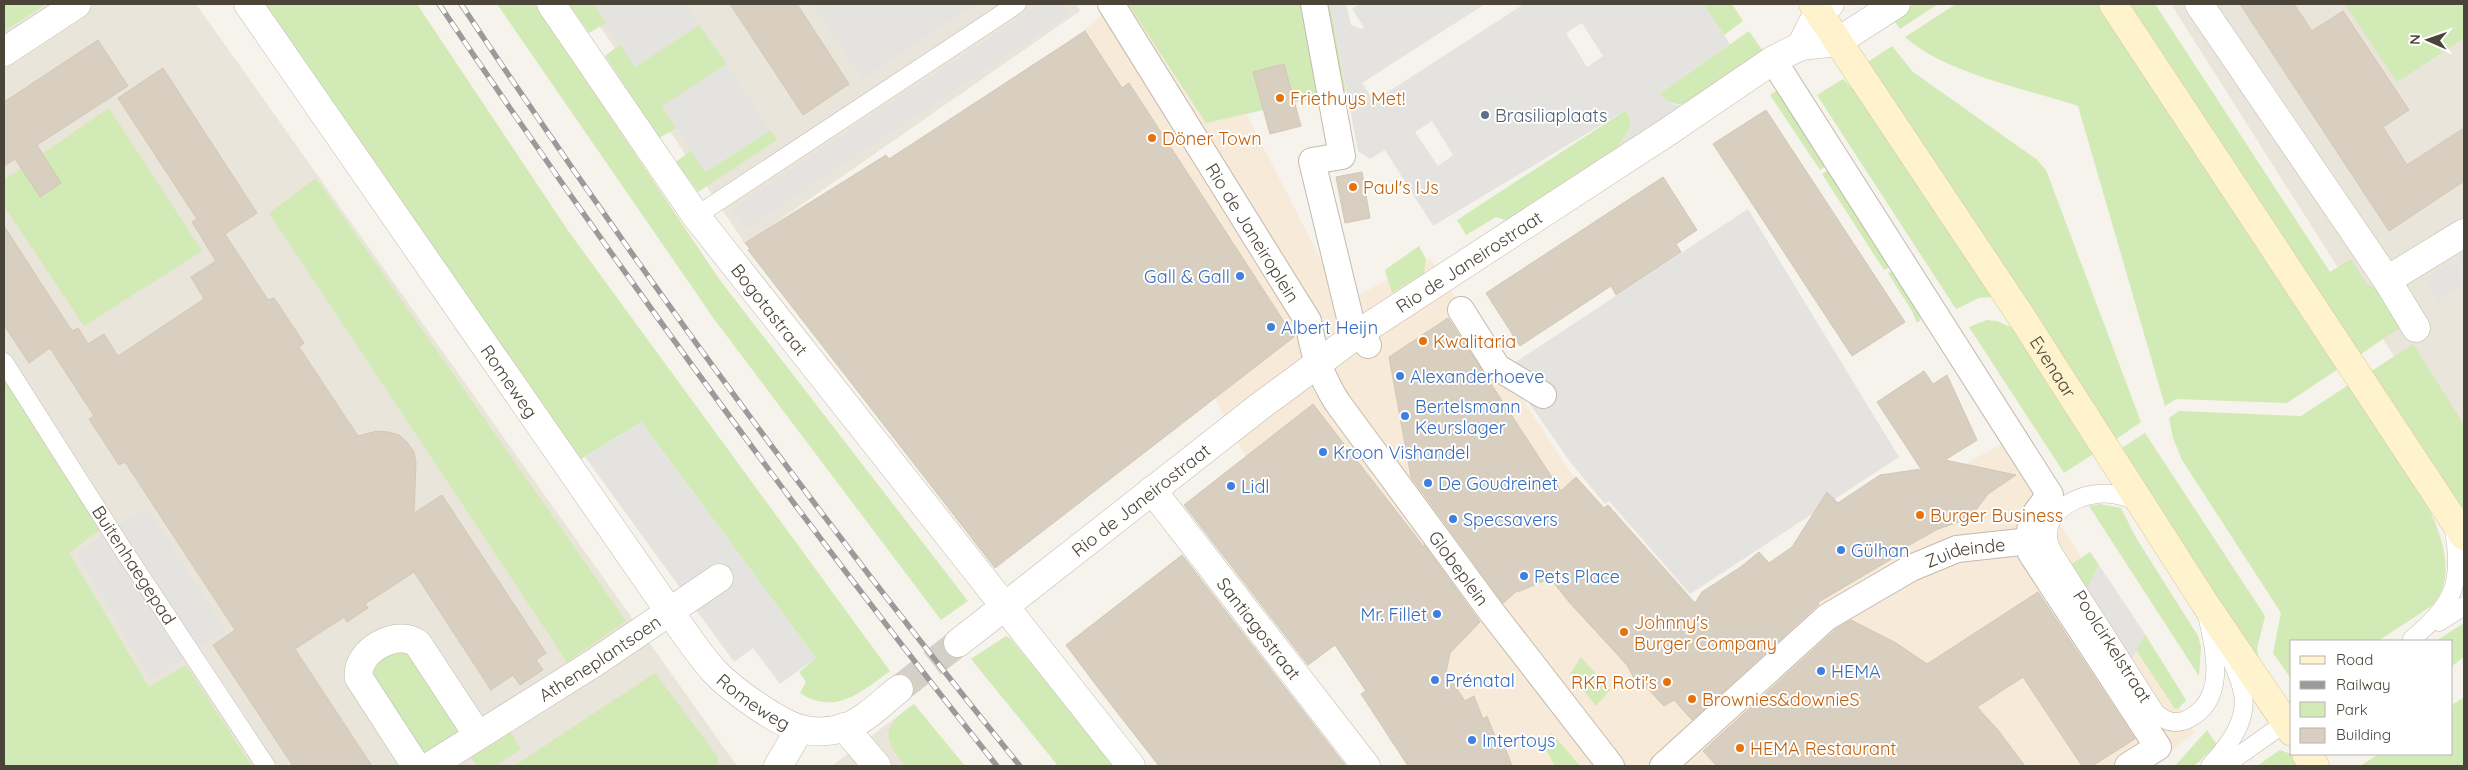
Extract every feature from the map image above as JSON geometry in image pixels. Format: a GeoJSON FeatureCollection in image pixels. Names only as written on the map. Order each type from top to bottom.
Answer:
{"type":"FeatureCollection","features":[{"type":"Feature","properties":{"kind":"main road"},"geometry":{"type":"LineString","coordinates":[[2113,4],[2464,536]]}},
{"type":"Feature","properties":{"kind":"main road","name":"Evenaar"},"geometry":{"type":"LineString","coordinates":[[1820,6],[1837,42],[2021,316],[2211,613],[2290,724]]}},
{"type":"Feature","properties":{"kind":"main road"},"geometry":{"type":"LineString","coordinates":[[2307,755],[2314,766]]}},
{"type":"Feature","properties":{"kind":"street"},"geometry":{"type":"LineString","coordinates":[[4,52],[77,4]]}},
{"type":"Feature","properties":{"kind":"street","name":"Romeweg"},"geometry":{"type":"LineString","coordinates":[[248,4],[669,611],[714,671],[727,684],[786,723],[800,729]]}},
{"type":"Feature","properties":{"kind":"street","name":"Bogotastraat"},"geometry":{"type":"LineString","coordinates":[[551,4],[696,216],[1003,606]]}},
{"type":"Feature","properties":{"kind":"street","name":"Rio de Janeiroplein"},"geometry":{"type":"LineString","coordinates":[[1111,4],[1308,321],[1318,364]]}},
{"type":"Feature","properties":{"kind":"street"},"geometry":{"type":"LineString","coordinates":[[1314,4],[1342,156],[1312,161],[1351,322],[1364,339]]}},
{"type":"Feature","properties":{"kind":"street"},"geometry":{"type":"LineString","coordinates":[[1837,42],[1896,4]]}},
{"type":"Feature","properties":{"kind":"street"},"geometry":{"type":"LineString","coordinates":[[2199,4],[2387,280],[2416,328]]}},
{"type":"Feature","properties":{"kind":"street"},"geometry":{"type":"LineString","coordinates":[[1801,46],[1820,6]]}},
{"type":"Feature","properties":{"kind":"street","name":"Rio de Janeirostraat"},"geometry":{"type":"LineString","coordinates":[[958,642],[1152,490],[1318,364],[1364,339],[1772,60],[1801,46],[1837,42]]}},
{"type":"Feature","properties":{"kind":"street","name":"Poolcirkelstraat"},"geometry":{"type":"LineString","coordinates":[[1772,60],[2050,494],[2031,518],[2031,553],[2158,747],[2128,766]]}},
{"type":"Feature","properties":{"kind":"street"},"geometry":{"type":"LineString","coordinates":[[2387,280],[2464,233]]}},
{"type":"Feature","properties":{"kind":"street"},"geometry":{"type":"LineString","coordinates":[[1460,310],[1497,367],[1543,395]]}},
{"type":"Feature","properties":{"kind":"street","name":"Globeplein"},"geometry":{"type":"LineString","coordinates":[[1318,364],[1322,379],[1336,402],[1490,610],[1611,766]]}},
{"type":"Feature","properties":{"kind":"street","name":"Santiagostraat"},"geometry":{"type":"LineString","coordinates":[[1152,490],[1366,766]]}},
{"type":"Feature","properties":{"kind":"street","name":"Zuideinde"},"geometry":{"type":"LineString","coordinates":[[1663,766],[1690,743],[1823,612],[1911,568],[1957,549],[2030,541]]}},
{"type":"Feature","properties":{"kind":"street","name":"Atheneplantsoen"},"geometry":{"type":"LineString","coordinates":[[430,766],[477,734],[597,661],[719,578]]}},
{"type":"Feature","properties":{"kind":"street"},"geometry":{"type":"LineString","coordinates":[[1003,606],[1131,766]]}},
{"type":"Feature","properties":{"kind":"street"},"geometry":{"type":"LineString","coordinates":[[416,766],[359,678],[358,671],[361,661],[369,653],[390,641],[402,637],[410,638],[418,644],[477,734]]}},
{"type":"Feature","properties":{"kind":"street"},"geometry":{"type":"LineString","coordinates":[[778,766],[800,729],[817,732],[844,728],[857,721],[900,689]]}},
{"type":"Feature","properties":{"kind":"street"},"geometry":{"type":"LineString","coordinates":[[844,728],[877,766]]}},
{"type":"Feature","properties":{"kind":"lane"},"geometry":{"type":"LineString","coordinates":[[696,216],[1017,4]]}},
{"type":"Feature","properties":{"kind":"lane","name":"Buitenhaegepad"},"geometry":{"type":"LineString","coordinates":[[4,362],[122,548],[266,766]]}},
{"type":"Feature","properties":{"kind":"lane","name":"Poolcirkelstraat"},"geometry":{"type":"LineString","coordinates":[[2138,501],[2108,494],[2087,496],[2068,504],[2052,517],[2047,528],[2047,536],[2052,552],[2155,712],[2168,722],[2182,722],[2191,718],[2208,702],[2213,692],[2216,661],[2211,613]]}},
{"type":"Feature","properties":{"kind":"lane"},"geometry":{"type":"LineString","coordinates":[[2410,640],[2435,620],[2446,606],[2456,580],[2456,541],[2453,522],[2444,505]]}},
{"type":"Feature","properties":{"kind":"lane"},"geometry":{"type":"LineString","coordinates":[[2410,640],[2464,606]]}},
{"type":"Feature","properties":{"kind":"lane"},"geometry":{"type":"LineString","coordinates":[[2210,766],[2237,732],[2244,705],[2242,689],[2211,613]]}},
{"type":"Feature","properties":{"kind":"lane"},"geometry":{"type":"LineString","coordinates":[[2224,766],[2290,724]]}},
{"type":"Feature","properties":{"kind":"shaded area"},"geometry":{"type":"Polygon","coordinates":[[[4,4],[196,4],[737,766],[4,766],[4,4]]]}},
{"type":"Feature","properties":{"kind":"shaded area"},"geometry":{"type":"Polygon","coordinates":[[[585,4],[1076,4],[1080,11],[745,244],[585,4]]]}},
{"type":"Feature","properties":{"kind":"shaded area"},"geometry":{"type":"Polygon","coordinates":[[[594,4],[686,4],[699,25],[635,67],[594,4]]]}},
{"type":"Feature","properties":{"kind":"shaded area"},"geometry":{"type":"Polygon","coordinates":[[[812,4],[974,4],[862,79],[812,4]]]}},
{"type":"Feature","properties":{"kind":"shaded area"},"geometry":{"type":"Polygon","coordinates":[[[1040,4],[1062,4],[1069,15],[746,229],[732,209],[1040,4]]]}},
{"type":"Feature","properties":{"kind":"shaded area"},"geometry":{"type":"Polygon","coordinates":[[[1115,4],[1190,4],[1343,303],[1430,258],[1673,629],[2006,441],[2195,732],[2154,766],[1409,766],[1040,67],[1115,4]]]}},
{"type":"Feature","properties":{"kind":"shaded area","name":"Brasiliaplaats"},"geometry":{"type":"Polygon","coordinates":[[[1330,4],[1346,4],[1351,25],[1362,29],[1364,27],[1352,9],[1359,4],[1485,4],[1362,83],[1374,101],[1524,4],[1703,4],[1730,44],[1659,94],[1672,104],[1680,105],[1691,102],[1616,150],[1630,128],[1630,119],[1626,110],[1433,226],[1385,150],[1370,159],[1358,151],[1330,4]],[[1582,23],[1566,33],[1587,67],[1603,56],[1582,23]],[[1432,121],[1415,132],[1438,166],[1453,155],[1432,121]]]}},
{"type":"Feature","properties":{"kind":"shaded area"},"geometry":{"type":"Polygon","coordinates":[[[2171,4],[2464,4],[2464,467],[2171,4]]]}},
{"type":"Feature","properties":{"kind":"shaded area"},"geometry":{"type":"Polygon","coordinates":[[[727,64],[770,130],[705,172],[662,106],[727,64]]]}},
{"type":"Feature","properties":{"kind":"shaded area"},"geometry":{"type":"Polygon","coordinates":[[[1748,209],[1899,457],[1690,594],[1609,501],[1605,504],[1571,463],[1505,369],[1748,209]]]}},
{"type":"Feature","properties":{"kind":"shaded area"},"geometry":{"type":"Polygon","coordinates":[[[2464,254],[2464,284],[2438,301],[2425,279],[2464,254]]]}},
{"type":"Feature","properties":{"kind":"shaded area"},"geometry":{"type":"Polygon","coordinates":[[[641,422],[816,658],[780,684],[753,648],[734,662],[585,457],[641,422]]]}},
{"type":"Feature","properties":{"kind":"shaded area"},"geometry":{"type":"Polygon","coordinates":[[[146,507],[226,631],[151,680],[76,553],[146,507]]]}},
{"type":"Feature","properties":{"kind":"shaded area"},"geometry":{"type":"Polygon","coordinates":[[[2099,565],[2145,634],[2132,659],[2086,591],[2099,565]]]}},
{"type":"Feature","properties":{"kind":"shaded area"},"geometry":{"type":"Polygon","coordinates":[[[911,706],[962,766],[832,766],[911,706]]]}},
{"type":"Feature","properties":{"kind":"green space"},"geometry":{"type":"Polygon","coordinates":[[[4,4],[46,4],[4,31],[4,4]]]}},
{"type":"Feature","properties":{"kind":"green space"},"geometry":{"type":"Polygon","coordinates":[[[260,4],[417,4],[569,232],[890,671],[869,687],[837,702],[813,700],[800,693],[806,682],[799,672],[816,658],[641,422],[578,461],[260,4]]]}},
{"type":"Feature","properties":{"kind":"green space"},"geometry":{"type":"Polygon","coordinates":[[[497,4],[535,4],[719,279],[968,601],[941,620],[714,319],[497,4]]]}},
{"type":"Feature","properties":{"kind":"green space"},"geometry":{"type":"Polygon","coordinates":[[[569,4],[594,4],[606,23],[589,33],[569,4]]]}},
{"type":"Feature","properties":{"kind":"green space"},"geometry":{"type":"Polygon","coordinates":[[[1128,4],[1330,4],[1346,91],[1206,123],[1128,4]]]}},
{"type":"Feature","properties":{"kind":"green space"},"geometry":{"type":"Polygon","coordinates":[[[1703,4],[1732,4],[1743,21],[1724,35],[1703,4]]]}},
{"type":"Feature","properties":{"kind":"green space"},"geometry":{"type":"Polygon","coordinates":[[[1914,4],[1938,4],[1900,29],[1892,18],[1914,4]]]}},
{"type":"Feature","properties":{"kind":"green space"},"geometry":{"type":"Polygon","coordinates":[[[1956,4],[2102,4],[2341,367],[2287,403],[2176,399],[2165,406],[2078,106],[1987,79],[1964,70],[1922,50],[1905,37],[1956,4]]]}},
{"type":"Feature","properties":{"kind":"green space"},"geometry":{"type":"Polygon","coordinates":[[[2123,4],[2155,4],[2330,272],[2351,259],[2367,284],[2380,291],[2401,327],[2355,358],[2123,4]]]}},
{"type":"Feature","properties":{"kind":"green space"},"geometry":{"type":"Polygon","coordinates":[[[2345,4],[2461,4],[2464,8],[2464,38],[2397,82],[2345,4]]]}},
{"type":"Feature","properties":{"kind":"green space"},"geometry":{"type":"Polygon","coordinates":[[[699,25],[727,64],[662,106],[677,128],[659,138],[605,56],[621,44],[635,67],[699,25]]]}},
{"type":"Feature","properties":{"kind":"green space"},"geometry":{"type":"Polygon","coordinates":[[[1749,31],[1763,51],[1691,102],[1674,104],[1659,94],[1749,31]]]}},
{"type":"Feature","properties":{"kind":"green space"},"geometry":{"type":"Polygon","coordinates":[[[1892,46],[1913,72],[2036,159],[2046,170],[2141,422],[2109,444],[1863,65],[1892,46]]]}},
{"type":"Feature","properties":{"kind":"green space"},"geometry":{"type":"Polygon","coordinates":[[[1843,79],[1870,106],[1995,297],[1979,298],[1956,309],[1817,95],[1843,79]]]}},
{"type":"Feature","properties":{"kind":"green space"},"geometry":{"type":"Polygon","coordinates":[[[1784,86],[1834,161],[1820,170],[1770,95],[1784,86]]]}},
{"type":"Feature","properties":{"kind":"green space"},"geometry":{"type":"Polygon","coordinates":[[[109,108],[202,251],[84,326],[4,206],[4,180],[109,108]]]}},
{"type":"Feature","properties":{"kind":"green space"},"geometry":{"type":"Polygon","coordinates":[[[1626,110],[1630,119],[1630,128],[1616,150],[1508,221],[1496,217],[1466,235],[1457,220],[1626,110]]]}},
{"type":"Feature","properties":{"kind":"green space"},"geometry":{"type":"Polygon","coordinates":[[[770,130],[777,140],[698,192],[676,162],[691,150],[706,172],[770,130]]]}},
{"type":"Feature","properties":{"kind":"green space"},"geometry":{"type":"Polygon","coordinates":[[[1836,165],[1896,264],[1884,270],[1822,174],[1836,165]]]}},
{"type":"Feature","properties":{"kind":"green space"},"geometry":{"type":"Polygon","coordinates":[[[316,178],[626,621],[567,662],[269,213],[316,178]]]}},
{"type":"Feature","properties":{"kind":"green space"},"geometry":{"type":"Polygon","coordinates":[[[1419,246],[1426,259],[1424,273],[1392,293],[1385,270],[1419,246]]]}},
{"type":"Feature","properties":{"kind":"green space"},"geometry":{"type":"Polygon","coordinates":[[[1898,269],[1921,320],[1917,323],[1912,311],[1888,273],[1898,269]]]}},
{"type":"Feature","properties":{"kind":"green space"},"geometry":{"type":"Polygon","coordinates":[[[1987,320],[1997,321],[2015,329],[2098,451],[2064,473],[1969,327],[1987,320]]]}},
{"type":"Feature","properties":{"kind":"green space"},"geometry":{"type":"Polygon","coordinates":[[[2413,344],[2464,425],[2464,520],[2367,374],[2413,344]]]}},
{"type":"Feature","properties":{"kind":"green space"},"geometry":{"type":"Polygon","coordinates":[[[4,378],[99,530],[69,553],[149,687],[186,665],[252,766],[4,766],[4,378]]]}},
{"type":"Feature","properties":{"kind":"green space"},"geometry":{"type":"Polygon","coordinates":[[[2353,382],[2429,509],[2444,550],[2446,570],[2443,588],[2433,605],[2380,640],[2290,640],[2290,677],[2273,653],[2281,613],[2182,460],[2173,438],[2169,418],[2179,411],[2301,416],[2353,382]]]}},
{"type":"Feature","properties":{"kind":"green space"},"geometry":{"type":"Polygon","coordinates":[[[2145,433],[2265,616],[2257,649],[2259,660],[2117,451],[2145,433]]]}},
{"type":"Feature","properties":{"kind":"green space"},"geometry":{"type":"Polygon","coordinates":[[[2100,504],[2121,508],[2135,536],[2198,636],[2201,647],[2199,676],[2089,506],[2100,504]]]}},
{"type":"Feature","properties":{"kind":"green space"},"geometry":{"type":"Polygon","coordinates":[[[2090,552],[2099,565],[2086,591],[2070,565],[2090,552]]]}},
{"type":"Feature","properties":{"kind":"green space"},"geometry":{"type":"Polygon","coordinates":[[[2464,623],[2464,657],[2453,665],[2453,640],[2438,640],[2464,623]]]}},
{"type":"Feature","properties":{"kind":"green space"},"geometry":{"type":"Polygon","coordinates":[[[2145,634],[2186,700],[2179,708],[2175,709],[2136,650],[2145,634]]]}},
{"type":"Feature","properties":{"kind":"green space"},"geometry":{"type":"Polygon","coordinates":[[[1006,636],[1011,639],[1115,766],[1058,766],[971,659],[1006,636]]]}},
{"type":"Feature","properties":{"kind":"green space"},"geometry":{"type":"Polygon","coordinates":[[[407,643],[464,732],[420,760],[364,671],[407,643]]]}},
{"type":"Feature","properties":{"kind":"green space"},"geometry":{"type":"Polygon","coordinates":[[[1581,657],[1610,690],[1596,706],[1570,674],[1581,657]]]}},
{"type":"Feature","properties":{"kind":"green space"},"geometry":{"type":"Polygon","coordinates":[[[655,673],[717,756],[718,766],[514,766],[655,673]]]}},
{"type":"Feature","properties":{"kind":"green space"},"geometry":{"type":"Polygon","coordinates":[[[2464,697],[2464,766],[2360,766],[2377,755],[2453,755],[2453,704],[2464,697]]]}},
{"type":"Feature","properties":{"kind":"green space"},"geometry":{"type":"Polygon","coordinates":[[[914,704],[965,766],[905,766],[892,747],[888,732],[896,719],[914,704]]]}},
{"type":"Feature","properties":{"kind":"green space"},"geometry":{"type":"Polygon","coordinates":[[[509,730],[521,749],[495,766],[478,766],[469,756],[509,730]]]}},
{"type":"Feature","properties":{"kind":"green space"},"geometry":{"type":"Polygon","coordinates":[[[2207,730],[2217,745],[2194,766],[2175,766],[2207,730]]]}},
{"type":"Feature","properties":{"kind":"green space"},"geometry":{"type":"Polygon","coordinates":[[[1552,733],[1580,766],[1555,766],[1542,742],[1552,733]]]}},
{"type":"Feature","properties":{"kind":"green space"},"geometry":{"type":"Polygon","coordinates":[[[2280,750],[2290,754],[2300,764],[2295,766],[2257,766],[2280,750]]]}},
{"type":"Feature","properties":{"kind":"building"},"geometry":{"type":"Polygon","coordinates":[[[730,4],[797,4],[849,84],[803,115],[730,4]]]}},
{"type":"Feature","properties":{"kind":"building"},"geometry":{"type":"Polygon","coordinates":[[[2240,4],[2294,4],[2312,31],[2343,11],[2409,110],[2383,127],[2407,165],[2464,128],[2464,181],[2389,231],[2240,4]]]}},
{"type":"Feature","properties":{"kind":"building"},"geometry":{"type":"Polygon","coordinates":[[[1085,31],[1122,88],[1129,83],[1294,337],[995,568],[748,250],[750,249],[745,243],[886,155],[889,159],[1085,31]]]}},
{"type":"Feature","properties":{"kind":"building"},"geometry":{"type":"Polygon","coordinates":[[[98,40],[128,86],[37,145],[61,183],[40,197],[15,159],[4,166],[4,102],[98,40]]]}},
{"type":"Feature","properties":{"kind":"building"},"geometry":{"type":"Polygon","coordinates":[[[1284,64],[1301,126],[1270,134],[1253,72],[1284,64]]]}},
{"type":"Feature","properties":{"kind":"building"},"geometry":{"type":"Polygon","coordinates":[[[163,68],[257,213],[225,234],[268,300],[274,298],[304,343],[299,347],[358,436],[377,431],[388,432],[399,435],[407,442],[414,452],[416,463],[414,513],[442,495],[546,653],[536,660],[543,670],[520,685],[513,675],[491,690],[414,572],[365,604],[368,608],[347,622],[344,617],[295,649],[372,766],[293,766],[213,645],[235,630],[125,462],[119,465],[89,419],[94,416],[50,348],[29,363],[4,325],[4,226],[72,331],[78,328],[88,344],[104,334],[118,356],[204,299],[191,277],[216,261],[192,222],[197,219],[118,98],[163,68]]]}},
{"type":"Feature","properties":{"kind":"building"},"geometry":{"type":"Polygon","coordinates":[[[1766,110],[1905,322],[1852,356],[1713,144],[1766,110]]]}},
{"type":"Feature","properties":{"kind":"building"},"geometry":{"type":"Polygon","coordinates":[[[1362,172],[1370,218],[1345,223],[1336,177],[1362,172]]]}},
{"type":"Feature","properties":{"kind":"building"},"geometry":{"type":"Polygon","coordinates":[[[1663,177],[1697,230],[1676,244],[1681,252],[1616,295],[1611,286],[1520,346],[1486,293],[1663,177]]]}},
{"type":"Feature","properties":{"kind":"building"},"geometry":{"type":"Polygon","coordinates":[[[1448,318],[1561,491],[1576,477],[1604,508],[1608,505],[1695,603],[1702,592],[1742,566],[1759,552],[1769,563],[1792,547],[1827,492],[1838,503],[1880,475],[1921,469],[1877,402],[1924,371],[1933,384],[1947,375],[1977,440],[1945,460],[2016,475],[1988,494],[1976,510],[1962,521],[1938,529],[1906,547],[1893,558],[1817,603],[1819,604],[1692,720],[1674,700],[1664,706],[1647,688],[1636,682],[1627,665],[1569,602],[1550,578],[1518,592],[1518,590],[1503,603],[1411,477],[1389,357],[1448,318]]]}},
{"type":"Feature","properties":{"kind":"building"},"geometry":{"type":"Polygon","coordinates":[[[1313,404],[1424,547],[1424,545],[1480,622],[1450,653],[1446,672],[1465,701],[1474,696],[1483,719],[1487,716],[1496,739],[1501,737],[1512,766],[1408,766],[1361,694],[1366,691],[1335,645],[1308,665],[1184,505],[1313,404]]]}},
{"type":"Feature","properties":{"kind":"building"},"geometry":{"type":"Polygon","coordinates":[[[1182,555],[1346,766],[1159,766],[1099,689],[1066,645],[1182,555]]]}},
{"type":"Feature","properties":{"kind":"building"},"geometry":{"type":"Polygon","coordinates":[[[2038,592],[2135,739],[2092,766],[2082,766],[2023,677],[1977,707],[1998,730],[2025,766],[1717,766],[1703,751],[1836,629],[1851,620],[1896,643],[1927,664],[2038,592]]]}},
{"type":"Feature","properties":{"kind":"tunnel"},"geometry":{"type":"LineString","coordinates":[[899,689],[958,643]]}},
{"type":"Feature","properties":{"kind":"railway"},"geometry":{"type":"LineString","coordinates":[[439,4],[505,102],[710,391],[852,580],[997,766]]}},
{"type":"Feature","properties":{"kind":"railway"},"geometry":{"type":"LineString","coordinates":[[461,4],[594,199],[732,392],[874,581],[1020,766]]}},
{"type":"Feature","properties":{"kind":"place","name":"Friethuys Met!"},"geometry":{"type":"Point","coordinates":[1280,98]}},
{"type":"Feature","properties":{"kind":"place","name":"Brasiliaplaats"},"geometry":{"type":"Point","coordinates":[1485,115]}},
{"type":"Feature","properties":{"kind":"place","name":"Döner Town"},"geometry":{"type":"Point","coordinates":[1152,138]}},
{"type":"Feature","properties":{"kind":"place","name":"Paul's IJs"},"geometry":{"type":"Point","coordinates":[1353,187]}},
{"type":"Feature","properties":{"kind":"place","name":"Gall & Gall"},"geometry":{"type":"Point","coordinates":[1240,276]}},
{"type":"Feature","properties":{"kind":"place","name":"Albert Heijn"},"geometry":{"type":"Point","coordinates":[1271,327]}},
{"type":"Feature","properties":{"kind":"place","name":"Kwalitaria"},"geometry":{"type":"Point","coordinates":[1423,341]}},
{"type":"Feature","properties":{"kind":"place","name":"Alexanderhoeve"},"geometry":{"type":"Point","coordinates":[1400,376]}},
{"type":"Feature","properties":{"kind":"place","name":"Bertelsmann Keurslager"},"geometry":{"type":"Point","coordinates":[1405,416]}},
{"type":"Feature","properties":{"kind":"place","name":"Kroon Vishandel"},"geometry":{"type":"Point","coordinates":[1323,452]}},
{"type":"Feature","properties":{"kind":"place","name":"De Goudreinet"},"geometry":{"type":"Point","coordinates":[1428,483]}},
{"type":"Feature","properties":{"kind":"place","name":"Lidl"},"geometry":{"type":"Point","coordinates":[1231,486]}},
{"type":"Feature","properties":{"kind":"place","name":"Burger Business"},"geometry":{"type":"Point","coordinates":[1920,515]}},
{"type":"Feature","properties":{"kind":"place","name":"Specsavers"},"geometry":{"type":"Point","coordinates":[1453,519]}},
{"type":"Feature","properties":{"kind":"place","name":"Gülhan"},"geometry":{"type":"Point","coordinates":[1841,550]}},
{"type":"Feature","properties":{"kind":"place","name":"Pets Place"},"geometry":{"type":"Point","coordinates":[1524,576]}},
{"type":"Feature","properties":{"kind":"place","name":"Mr. Fillet"},"geometry":{"type":"Point","coordinates":[1437,614]}},
{"type":"Feature","properties":{"kind":"place","name":"Johnny's Burger Company"},"geometry":{"type":"Point","coordinates":[1624,632]}},
{"type":"Feature","properties":{"kind":"place","name":"HEMA"},"geometry":{"type":"Point","coordinates":[1821,671]}},
{"type":"Feature","properties":{"kind":"place","name":"Prénatal"},"geometry":{"type":"Point","coordinates":[1435,680]}},
{"type":"Feature","properties":{"kind":"place","name":"RKR Roti's"},"geometry":{"type":"Point","coordinates":[1667,682]}},
{"type":"Feature","properties":{"kind":"place","name":"Brownies&downieS"},"geometry":{"type":"Point","coordinates":[1692,699]}},
{"type":"Feature","properties":{"kind":"place","name":"Intertoys"},"geometry":{"type":"Point","coordinates":[1472,740]}},
{"type":"Feature","properties":{"kind":"place","name":"HEMA Restaurant"},"geometry":{"type":"Point","coordinates":[1740,748]}}]}
